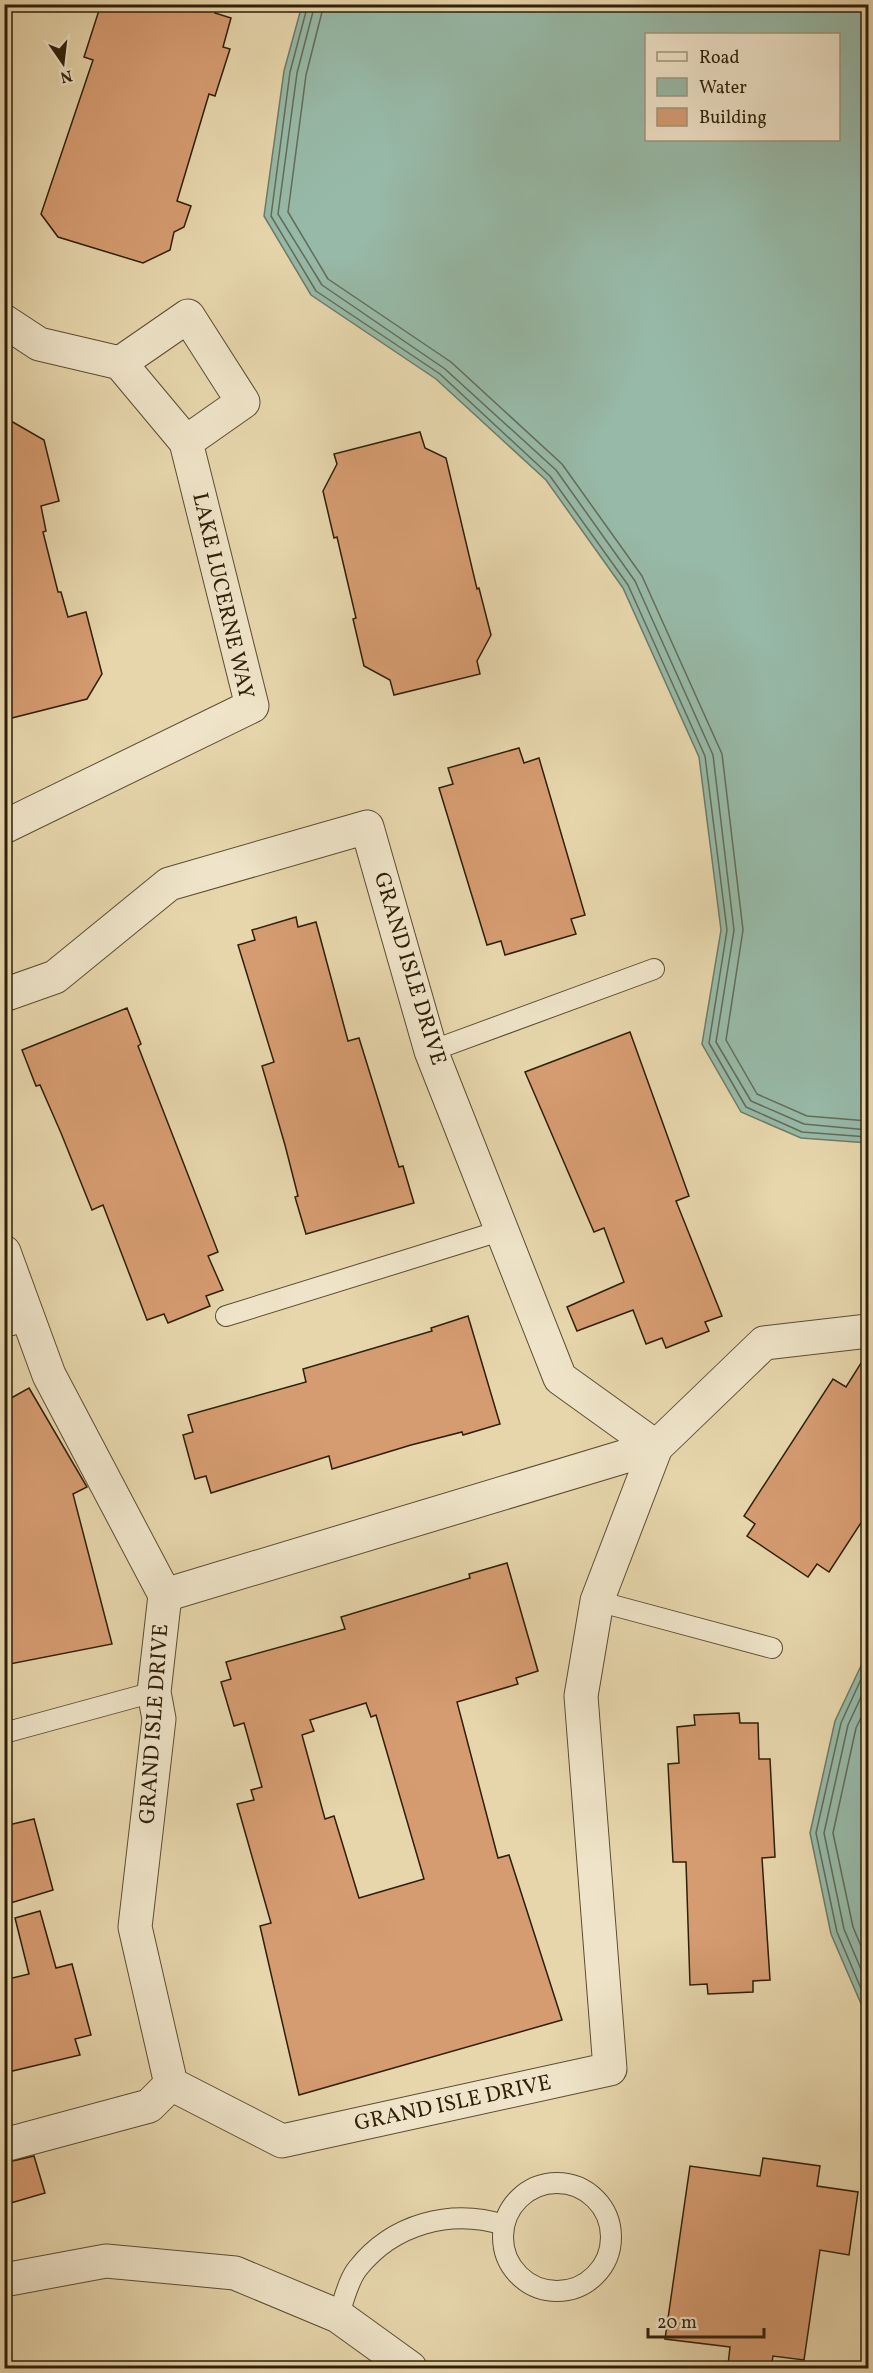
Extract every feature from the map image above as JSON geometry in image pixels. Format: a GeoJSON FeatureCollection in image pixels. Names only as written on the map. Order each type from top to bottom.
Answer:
{"type":"FeatureCollection","features":[{"type":"Feature","properties":{"kind":"street"},"geometry":{"type":"LineString","coordinates":[[4,321],[39,344],[120,363],[188,316],[243,402],[186,442]]}},
{"type":"Feature","properties":{"kind":"street","name":"LAKE LUCERNE WAY"},"geometry":{"type":"LineString","coordinates":[[4,827],[252,706],[186,442],[120,363]]}},
{"type":"Feature","properties":{"kind":"street","name":"GRAND ISLE DRIVE"},"geometry":{"type":"LineString","coordinates":[[4,995],[55,977],[169,884],[367,827],[431,1051],[560,1378],[656,1447]]}},
{"type":"Feature","properties":{"kind":"street","name":"GRAND ISLE DRIVE"},"geometry":{"type":"LineString","coordinates":[[4,1252],[16,1324],[49,1375],[165,1595],[154,1692],[159,1719],[135,1927],[171,2084],[282,2141],[610,2069],[581,1696],[597,1601],[656,1447],[764,1343],[866,1328]]}},
{"type":"Feature","properties":{"kind":"street","name":"GRAND ISLE DRIVE"},"geometry":{"type":"LineString","coordinates":[[165,1595],[656,1447]]}},
{"type":"Feature","properties":{"kind":"street"},"geometry":{"type":"LineString","coordinates":[[4,2145],[149,2106],[171,2084]]}},
{"type":"Feature","properties":{"kind":"street"},"geometry":{"type":"LineString","coordinates":[[4,2280],[106,2261],[236,2273],[338,2316],[410,2368]]}},
{"type":"Feature","properties":{"kind":"lane"},"geometry":{"type":"LineString","coordinates":[[431,1051],[654,969]]}},
{"type":"Feature","properties":{"kind":"lane"},"geometry":{"type":"LineString","coordinates":[[226,1316],[503,1230]]}},
{"type":"Feature","properties":{"kind":"lane"},"geometry":{"type":"LineString","coordinates":[[597,1601],[772,1648]]}},
{"type":"Feature","properties":{"kind":"lane"},"geometry":{"type":"LineString","coordinates":[[4,1733],[154,1692]]}},
{"type":"Feature","properties":{"kind":"lane"},"geometry":{"type":"LineString","coordinates":[[554,2183],[571,2184],[587,2192],[600,2204],[608,2218],[611,2236],[609,2253],[600,2269],[587,2282],[570,2289],[552,2290],[526,2280],[508,2261],[503,2243],[504,2225],[511,2209],[522,2195],[537,2186],[554,2183]]}},
{"type":"Feature","properties":{"kind":"lane"},"geometry":{"type":"LineString","coordinates":[[338,2316],[356,2270],[388,2240],[416,2227],[449,2217],[480,2217],[504,2225]]}},
{"type":"Feature","properties":{"kind":"water"},"geometry":{"type":"Polygon","coordinates":[[[302,5],[868,5],[868,1143],[801,1138],[741,1112],[702,1044],[721,930],[699,757],[623,588],[546,480],[436,379],[311,295],[264,216],[284,71],[302,5]]]}},
{"type":"Feature","properties":{"kind":"water"},"geometry":{"type":"Polygon","coordinates":[[[868,1651],[868,2020],[831,1934],[810,1833],[835,1721],[868,1651]]]}},
{"type":"Feature","properties":{"kind":"building"},"geometry":{"type":"Polygon","coordinates":[[[101,4],[217,4],[215,13],[231,18],[223,47],[230,49],[215,96],[209,94],[177,201],[191,206],[184,227],[174,232],[170,250],[143,263],[58,237],[41,214],[93,60],[84,57],[101,4]]]}},
{"type":"Feature","properties":{"kind":"building"},"geometry":{"type":"Polygon","coordinates":[[[4,417],[44,440],[59,501],[41,506],[46,531],[43,532],[58,592],[61,592],[68,617],[86,612],[102,674],[87,699],[4,720],[4,417]]]}},
{"type":"Feature","properties":{"kind":"building"},"geometry":{"type":"Polygon","coordinates":[[[420,432],[425,448],[446,458],[477,589],[479,588],[491,635],[477,661],[480,674],[394,695],[390,680],[364,666],[353,619],[356,618],[337,537],[334,538],[323,491],[337,464],[334,454],[420,432]]]}},
{"type":"Feature","properties":{"kind":"building"},"geometry":{"type":"Polygon","coordinates":[[[519,748],[524,763],[539,758],[585,915],[571,919],[576,934],[505,955],[501,941],[487,945],[439,788],[453,784],[448,768],[519,748]]]}},
{"type":"Feature","properties":{"kind":"building"},"geometry":{"type":"Polygon","coordinates":[[[296,917],[298,927],[316,922],[348,1041],[359,1038],[399,1167],[403,1166],[414,1203],[306,1234],[295,1197],[298,1196],[285,1145],[262,1066],[274,1062],[238,945],[255,940],[252,930],[296,917]]]}},
{"type":"Feature","properties":{"kind":"building"},"geometry":{"type":"Polygon","coordinates":[[[127,1008],[141,1044],[138,1046],[218,1252],[208,1256],[223,1290],[206,1296],[210,1306],[168,1323],[164,1314],[147,1320],[103,1205],[92,1210],[40,1085],[36,1086],[22,1050],[127,1008]]]}},
{"type":"Feature","properties":{"kind":"building"},"geometry":{"type":"Polygon","coordinates":[[[630,1032],[689,1196],[676,1201],[722,1316],[705,1322],[709,1331],[666,1348],[662,1338],[646,1344],[633,1310],[577,1331],[567,1307],[624,1282],[604,1228],[594,1232],[525,1072],[630,1032]]]}},
{"type":"Feature","properties":{"kind":"building"},"geometry":{"type":"Polygon","coordinates":[[[468,1316],[500,1424],[463,1435],[462,1432],[411,1445],[332,1469],[329,1456],[211,1493],[206,1476],[195,1479],[183,1435],[193,1432],[188,1415],[306,1382],[303,1369],[432,1331],[431,1328],[468,1316]]]}},
{"type":"Feature","properties":{"kind":"building"},"geometry":{"type":"Polygon","coordinates":[[[868,1352],[868,1512],[829,1572],[817,1564],[808,1577],[747,1536],[755,1524],[744,1516],[833,1379],[846,1387],[868,1352]]]}},
{"type":"Feature","properties":{"kind":"building"},"geometry":{"type":"Polygon","coordinates":[[[29,1388],[87,1487],[73,1494],[112,1644],[10,1664],[4,1642],[4,1402],[29,1388]]]}},
{"type":"Feature","properties":{"kind":"building"},"geometry":{"type":"Polygon","coordinates":[[[507,1563],[538,1671],[516,1678],[518,1684],[457,1702],[498,1858],[509,1855],[562,2020],[299,2095],[260,1926],[271,1923],[237,1804],[254,1800],[251,1790],[262,1787],[244,1723],[234,1726],[221,1682],[231,1679],[226,1662],[345,1629],[341,1617],[470,1578],[469,1574],[507,1563]],[[366,1703],[310,1720],[314,1731],[302,1735],[325,1819],[334,1816],[359,1898],[424,1879],[376,1715],[371,1717],[366,1703]]]}},
{"type":"Feature","properties":{"kind":"building"},"geometry":{"type":"Polygon","coordinates":[[[739,1713],[740,1723],[758,1723],[759,1759],[770,1759],[775,1857],[762,1858],[770,1980],[753,1981],[753,1992],[708,1994],[707,1984],[690,1985],[686,1862],[673,1862],[668,1764],[679,1763],[677,1727],[695,1725],[694,1715],[739,1713]]]}},
{"type":"Feature","properties":{"kind":"building"},"geometry":{"type":"Polygon","coordinates":[[[34,1819],[53,1890],[4,1905],[4,1826],[34,1819]]]}},
{"type":"Feature","properties":{"kind":"building"},"geometry":{"type":"Polygon","coordinates":[[[40,1911],[56,1968],[72,1964],[91,2035],[75,2039],[80,2055],[4,2073],[4,1980],[29,1974],[15,1918],[40,1911]]]}},
{"type":"Feature","properties":{"kind":"building"},"geometry":{"type":"Polygon","coordinates":[[[34,2156],[45,2193],[4,2205],[4,2163],[34,2156]]]}},
{"type":"Feature","properties":{"kind":"building"},"geometry":{"type":"Polygon","coordinates":[[[763,2158],[820,2166],[817,2186],[858,2192],[849,2255],[820,2250],[804,2360],[773,2356],[771,2368],[749,2368],[728,2365],[730,2347],[665,2339],[690,2166],[760,2176],[763,2158]]]}}]}
